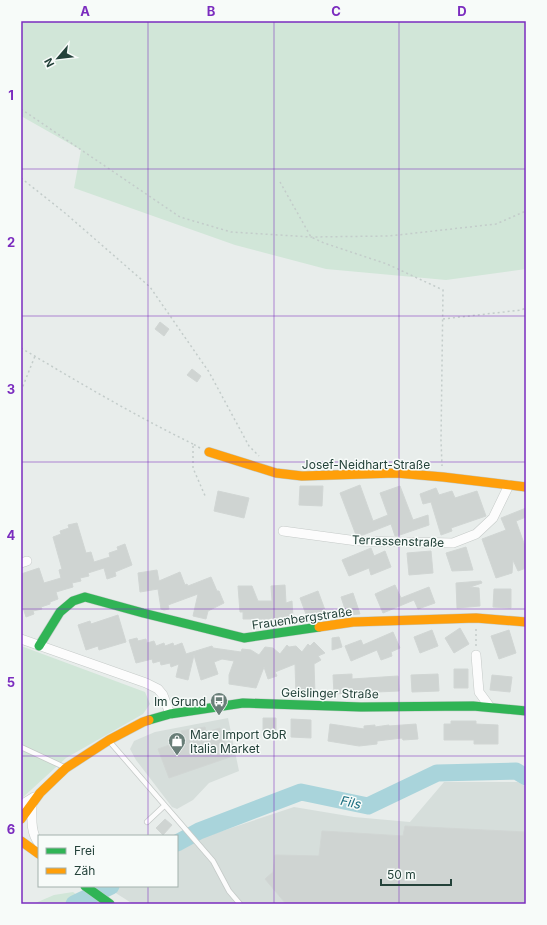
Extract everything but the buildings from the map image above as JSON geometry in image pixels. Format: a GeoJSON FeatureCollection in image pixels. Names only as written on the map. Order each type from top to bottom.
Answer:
{"type":"FeatureCollection","features":[{"type":"Feature","properties":{"kind":"street","name":"Josef-Neidhart-Straße"},"geometry":{"type":"LineString","coordinates":[[209,452],[276,473],[302,476],[396,473],[526,487]]}},
{"type":"Feature","properties":{"kind":"street","name":"Terrassenstraße"},"geometry":{"type":"LineString","coordinates":[[283,531],[357,541],[453,543],[476,534],[493,518],[509,486]]}},
{"type":"Feature","properties":{"kind":"street","name":"Frauenbergstraße"},"geometry":{"type":"LineString","coordinates":[[39,646],[60,612],[73,601],[85,597],[244,638],[353,622],[476,618],[526,622]]}},
{"type":"Feature","properties":{"kind":"street"},"geometry":{"type":"LineString","coordinates":[[21,639],[146,683],[158,689],[163,695],[170,714]]}},
{"type":"Feature","properties":{"kind":"street"},"geometry":{"type":"LineString","coordinates":[[476,652],[479,692],[490,707]]}},
{"type":"Feature","properties":{"kind":"street","name":"Geislinger Straße"},"geometry":{"type":"LineString","coordinates":[[21,819],[40,793],[66,768],[109,740],[144,722],[170,714],[243,703],[361,707],[473,706],[526,711]]}},
{"type":"Feature","properties":{"kind":"street","name":"Geislinger Straße"},"geometry":{"type":"LineString","coordinates":[[21,805],[40,793]]}},
{"type":"Feature","properties":{"kind":"street"},"geometry":{"type":"LineString","coordinates":[[32,803],[32,826],[38,842]]}},
{"type":"Feature","properties":{"kind":"street"},"geometry":{"type":"LineString","coordinates":[[21,841],[38,853]]}},
{"type":"Feature","properties":{"kind":"street"},"geometry":{"type":"LineString","coordinates":[[86,887],[110,904]]}},
{"type":"Feature","properties":{"kind":"lane"},"geometry":{"type":"LineString","coordinates":[[109,740],[164,806],[213,861],[229,891],[240,904]]}},
{"type":"Feature","properties":{"kind":"lane"},"geometry":{"type":"LineString","coordinates":[[21,747],[66,768]]}},
{"type":"Feature","properties":{"kind":"lane"},"geometry":{"type":"LineString","coordinates":[[147,822],[164,806]]}},
{"type":"Feature","properties":{"kind":"path"},"geometry":{"type":"LineString","coordinates":[[21,109],[180,216],[231,232],[310,237],[389,236],[496,224],[526,211]]}},
{"type":"Feature","properties":{"kind":"path"},"geometry":{"type":"LineString","coordinates":[[21,178],[65,213],[150,287],[209,372],[249,446],[260,457]]}},
{"type":"Feature","properties":{"kind":"path"},"geometry":{"type":"LineString","coordinates":[[280,182],[310,237],[387,264],[443,290],[441,440],[443,477]]}},
{"type":"Feature","properties":{"kind":"path"},"geometry":{"type":"LineString","coordinates":[[443,319],[521,310],[526,308]]}},
{"type":"Feature","properties":{"kind":"path"},"geometry":{"type":"LineString","coordinates":[[21,348],[159,428],[209,452]]}},
{"type":"Feature","properties":{"kind":"path"},"geometry":{"type":"LineString","coordinates":[[21,391],[35,356]]}},
{"type":"Feature","properties":{"kind":"path"},"geometry":{"type":"LineString","coordinates":[[193,444],[193,468],[206,498]]}},
{"type":"Feature","properties":{"kind":"path"},"geometry":{"type":"LineString","coordinates":[[476,624],[476,652]]}},
{"type":"Feature","properties":{"kind":"shaded area"},"geometry":{"type":"Polygon","coordinates":[[[228,718],[239,771],[209,783],[193,800],[177,809],[172,807],[136,760],[130,749],[134,741],[155,732],[228,718]]]}},
{"type":"Feature","properties":{"kind":"shaded area"},"geometry":{"type":"Polygon","coordinates":[[[444,782],[518,782],[526,787],[526,904],[133,904],[111,890],[116,887],[178,887],[178,848],[189,842],[294,807],[354,817],[410,822],[444,782]]]}},
{"type":"Feature","properties":{"kind":"green space"},"geometry":{"type":"Polygon","coordinates":[[[21,21],[526,21],[526,269],[446,280],[326,269],[235,245],[74,188],[81,150],[21,116],[21,21]]]}},
{"type":"Feature","properties":{"kind":"green space"},"geometry":{"type":"Polygon","coordinates":[[[21,646],[145,692],[150,704],[143,714],[66,758],[21,799],[21,646]]]}},
{"type":"Feature","properties":{"kind":"green space"},"geometry":{"type":"Polygon","coordinates":[[[73,892],[89,904],[33,904],[54,895],[73,892]]]}},
{"type":"Feature","properties":{"kind":"waterway","name":"Fils"},"geometry":{"type":"LineString","coordinates":[[178,842],[199,831],[301,792],[368,806],[437,773],[516,771],[526,777]]}},
{"type":"Feature","properties":{"kind":"waterway","name":"Fils"},"geometry":{"type":"LineString","coordinates":[[74,904],[109,887]]}},
{"type":"Feature","properties":{"kind":"waterway","name":"Fils"},"geometry":{"type":"LineString","coordinates":[[81,901],[84,904]]}},
{"type":"Feature","properties":{"kind":"traffic: fast"},"geometry":{"type":"LineString","coordinates":[[39,646],[60,612],[73,601],[85,597],[244,638],[319,627]]}},
{"type":"Feature","properties":{"kind":"traffic: fast"},"geometry":{"type":"LineString","coordinates":[[149,720],[170,714],[243,703],[361,707],[473,706],[526,711]]}},
{"type":"Feature","properties":{"kind":"traffic: fast"},"geometry":{"type":"LineString","coordinates":[[86,887],[110,904]]}},
{"type":"Feature","properties":{"kind":"traffic: slow"},"geometry":{"type":"LineString","coordinates":[[209,452],[276,473],[302,476],[396,473],[526,487]]}},
{"type":"Feature","properties":{"kind":"traffic: slow"},"geometry":{"type":"LineString","coordinates":[[319,627],[353,622],[476,618],[526,622]]}},
{"type":"Feature","properties":{"kind":"traffic: slow"},"geometry":{"type":"LineString","coordinates":[[21,819],[40,793],[66,768],[109,740],[149,720]]}},
{"type":"Feature","properties":{"kind":"traffic: slow"},"geometry":{"type":"LineString","coordinates":[[21,841],[38,853]]}},
{"type":"Feature","properties":{"kind":"place","name":"Im Grund"},"geometry":{"type":"Point","coordinates":[219,716]}},
{"type":"Feature","properties":{"kind":"place","name":"Mare Import GbR Italia Market"},"geometry":{"type":"Point","coordinates":[177,756]}}]}
